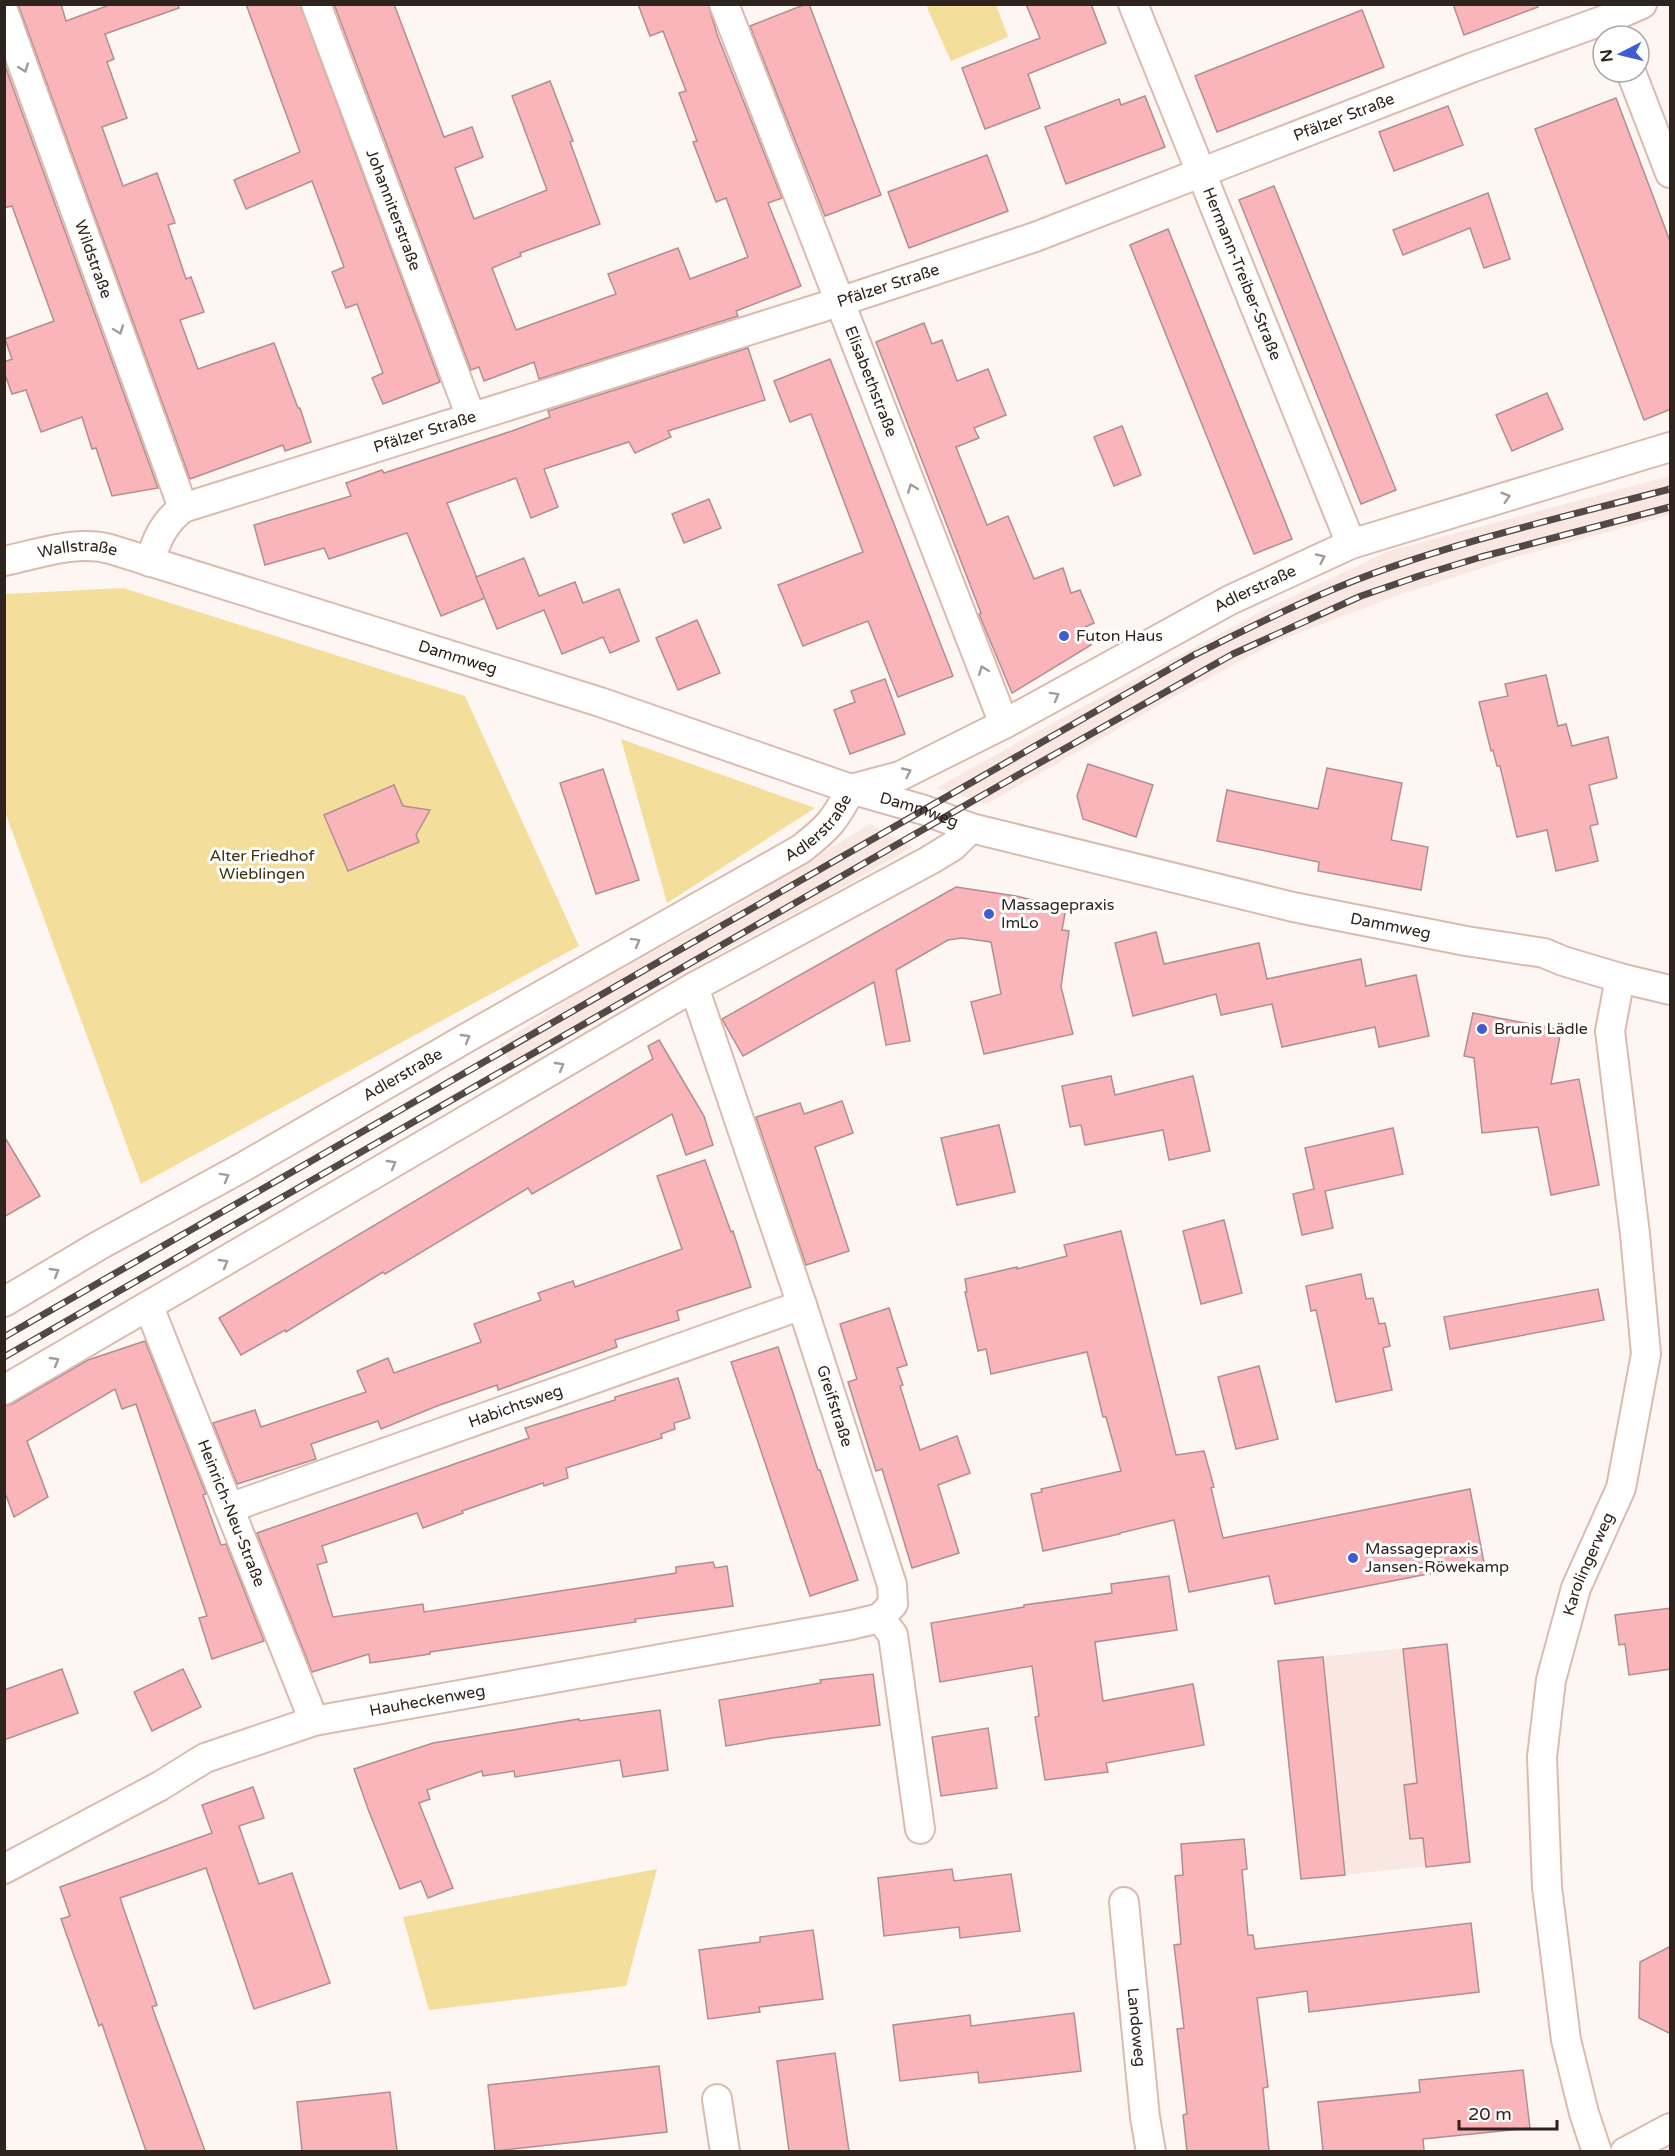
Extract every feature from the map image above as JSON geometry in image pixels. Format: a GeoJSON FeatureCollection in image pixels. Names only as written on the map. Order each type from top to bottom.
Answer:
{"type":"FeatureCollection","features":[{"type":"Feature","properties":{"kind":"street","name":"Johanniterstraße"},"geometry":{"type":"LineString","coordinates":[[316,4],[471,417]]}},
{"type":"Feature","properties":{"kind":"street","name":"Elisabethstraße"},"geometry":{"type":"LineString","coordinates":[[724,4],[1004,724]]}},
{"type":"Feature","properties":{"kind":"street","name":"Hermann-Treiber-Straße"},"geometry":{"type":"LineString","coordinates":[[1132,4],[1351,544]]}},
{"type":"Feature","properties":{"kind":"street","name":"Pfälzer Straße"},"geometry":{"type":"LineString","coordinates":[[150,562],[156,541],[164,527],[183,508],[839,302],[1035,237],[1471,68],[1611,19],[1642,4]]}},
{"type":"Feature","properties":{"kind":"street","name":"Wildstraße"},"geometry":{"type":"LineString","coordinates":[[4,13],[183,508]]}},
{"type":"Feature","properties":{"kind":"street"},"geometry":{"type":"LineString","coordinates":[[1636,84],[1671,172]]}},
{"type":"Feature","properties":{"kind":"street","name":"Adlerstraße"},"geometry":{"type":"LineString","coordinates":[[4,1302],[98,1246],[243,1167],[801,849],[825,831],[836,818],[851,789],[900,776],[1004,724],[1230,600],[1351,544],[1671,447]]}},
{"type":"Feature","properties":{"kind":"street","name":"Wallstraße"},"geometry":{"type":"LineString","coordinates":[[4,561],[81,545],[96,545],[150,562]]}},
{"type":"Feature","properties":{"kind":"street","name":"Dammweg"},"geometry":{"type":"LineString","coordinates":[[150,562],[600,702],[851,789],[924,810],[965,830],[1293,907],[1466,941],[1544,953],[1620,978],[1671,990]]}},
{"type":"Feature","properties":{"kind":"street"},"geometry":{"type":"LineString","coordinates":[[4,1390],[694,987],[930,860],[953,846],[965,830]]}},
{"type":"Feature","properties":{"kind":"street","name":"Karolingerweg"},"geometry":{"type":"LineString","coordinates":[[1597,2151],[1584,2113],[1566,2040],[1547,1887],[1542,1757],[1551,1680],[1576,1588],[1621,1488],[1646,1354],[1635,1234],[1610,1030],[1620,978]]}},
{"type":"Feature","properties":{"kind":"street","name":"Greifstraße"},"geometry":{"type":"LineString","coordinates":[[694,987],[802,1305],[892,1585],[892,1604],[880,1618]]}},
{"type":"Feature","properties":{"kind":"street","name":"Habichtsweg"},"geometry":{"type":"LineString","coordinates":[[229,1508],[802,1305]]}},
{"type":"Feature","properties":{"kind":"street","name":"Heinrich-Neu-Straße"},"geometry":{"type":"LineString","coordinates":[[149,1307],[314,1721]]}},
{"type":"Feature","properties":{"kind":"street"},"geometry":{"type":"LineString","coordinates":[[880,1618],[892,1635],[920,1829]]}},
{"type":"Feature","properties":{"kind":"street","name":"Hauheckenweg"},"geometry":{"type":"LineString","coordinates":[[4,1869],[160,1786],[205,1758],[314,1721],[880,1618]]}},
{"type":"Feature","properties":{"kind":"street","name":"Landoweg"},"geometry":{"type":"LineString","coordinates":[[1124,1902],[1150,2151]]}},
{"type":"Feature","properties":{"kind":"street"},"geometry":{"type":"LineString","coordinates":[[717,2099],[725,2151]]}},
{"type":"Feature","properties":{"kind":"street"},"geometry":{"type":"LineString","coordinates":[[1625,2151],[1671,2128]]}},
{"type":"Feature","properties":{"kind":"shaded area"},"geometry":{"type":"Polygon","coordinates":[[[1670,476],[1670,515],[1519,556],[1399,595],[1280,640],[1170,699],[987,804],[936,788],[1272,606],[1389,551],[1670,476]]]}},
{"type":"Feature","properties":{"kind":"shaded area"},"geometry":{"type":"Polygon","coordinates":[[[870,824],[912,847],[514,1069],[499,1044],[597,981],[710,921],[870,824]]]}},
{"type":"Feature","properties":{"kind":"shaded area"},"geometry":{"type":"Polygon","coordinates":[[[1447,1644],[1470,1862],[1301,1879],[1278,1661],[1447,1644]]]}},
{"type":"Feature","properties":{"kind":"green space"},"geometry":{"type":"Polygon","coordinates":[[[927,5],[996,5],[1008,37],[951,61],[927,5]]]}},
{"type":"Feature","properties":{"kind":"green space","name":"Alter Friedhof Wieblingen"},"geometry":{"type":"Polygon","coordinates":[[[123,588],[465,696],[579,946],[141,1184],[5,812],[5,594],[123,588]]]}},
{"type":"Feature","properties":{"kind":"green space"},"geometry":{"type":"Polygon","coordinates":[[[621,739],[815,808],[667,903],[621,739]]]}},
{"type":"Feature","properties":{"kind":"green space"},"geometry":{"type":"Polygon","coordinates":[[[657,1869],[626,1986],[429,2010],[403,1917],[657,1869]]]}},
{"type":"Feature","properties":{"kind":"building"},"geometry":{"type":"Polygon","coordinates":[[[18,4],[61,4],[66,21],[112,4],[178,4],[179,8],[105,34],[114,59],[107,62],[127,118],[102,127],[123,186],[157,173],[175,223],[168,225],[186,279],[191,277],[204,312],[180,320],[198,369],[274,343],[311,442],[285,451],[283,445],[190,479],[18,4]]]}},
{"type":"Feature","properties":{"kind":"building"},"geometry":{"type":"Polygon","coordinates":[[[246,4],[300,4],[440,382],[383,404],[372,378],[383,373],[357,304],[346,308],[332,272],[344,267],[312,181],[246,209],[234,180],[300,152],[246,4]]]}},
{"type":"Feature","properties":{"kind":"building"},"geometry":{"type":"Polygon","coordinates":[[[334,4],[394,4],[444,137],[472,127],[483,157],[455,168],[474,219],[547,190],[512,96],[550,81],[573,141],[570,142],[600,224],[520,253],[521,256],[492,268],[516,330],[616,294],[608,274],[678,248],[690,279],[748,257],[726,198],[716,202],[693,142],[697,141],[679,93],[686,91],[663,31],[650,36],[638,4],[708,4],[718,37],[782,198],[768,203],[801,286],[736,311],[738,316],[539,379],[534,362],[484,381],[479,367],[471,370],[334,4]]]}},
{"type":"Feature","properties":{"kind":"building"},"geometry":{"type":"Polygon","coordinates":[[[809,4],[881,195],[825,216],[750,26],[809,4]]]}},
{"type":"Feature","properties":{"kind":"building"},"geometry":{"type":"Polygon","coordinates":[[[1026,4],[1091,4],[1106,43],[1028,74],[1040,108],[985,129],[962,68],[1040,38],[1026,4]]]}},
{"type":"Feature","properties":{"kind":"building"},"geometry":{"type":"Polygon","coordinates":[[[1453,4],[1538,4],[1538,7],[1464,35],[1453,4]]]}},
{"type":"Feature","properties":{"kind":"building"},"geometry":{"type":"Polygon","coordinates":[[[1362,10],[1384,67],[1217,132],[1195,76],[1362,10]]]}},
{"type":"Feature","properties":{"kind":"building"},"geometry":{"type":"Polygon","coordinates":[[[4,63],[158,488],[112,496],[96,448],[92,449],[82,417],[41,432],[26,390],[12,394],[4,372],[4,362],[12,359],[5,339],[54,321],[12,206],[4,208],[4,63]]]}},
{"type":"Feature","properties":{"kind":"building"},"geometry":{"type":"Polygon","coordinates":[[[1145,96],[1165,147],[1066,184],[1045,127],[1119,99],[1121,105],[1145,96]]]}},
{"type":"Feature","properties":{"kind":"building"},"geometry":{"type":"Polygon","coordinates":[[[1616,98],[1671,244],[1671,409],[1644,420],[1535,129],[1616,98]]]}},
{"type":"Feature","properties":{"kind":"building"},"geometry":{"type":"Polygon","coordinates":[[[1448,106],[1463,145],[1394,171],[1379,132],[1448,106]]]}},
{"type":"Feature","properties":{"kind":"building"},"geometry":{"type":"Polygon","coordinates":[[[987,155],[1008,211],[909,248],[888,192],[987,155]]]}},
{"type":"Feature","properties":{"kind":"building"},"geometry":{"type":"Polygon","coordinates":[[[1274,186],[1396,490],[1361,504],[1239,200],[1274,186]]]}},
{"type":"Feature","properties":{"kind":"building"},"geometry":{"type":"Polygon","coordinates":[[[1488,193],[1510,259],[1484,268],[1470,228],[1403,255],[1393,230],[1488,193]]]}},
{"type":"Feature","properties":{"kind":"building"},"geometry":{"type":"Polygon","coordinates":[[[1168,229],[1292,539],[1254,554],[1130,245],[1168,229]]]}},
{"type":"Feature","properties":{"kind":"building"},"geometry":{"type":"Polygon","coordinates":[[[924,323],[932,344],[942,340],[957,381],[988,369],[1006,415],[974,428],[979,438],[956,447],[987,525],[1008,516],[1034,579],[1063,568],[1071,593],[1080,590],[1094,623],[1083,628],[1091,645],[1012,693],[979,614],[981,613],[876,342],[924,323]]]}},
{"type":"Feature","properties":{"kind":"building"},"geometry":{"type":"Polygon","coordinates":[[[748,348],[765,400],[668,431],[671,437],[635,453],[629,442],[544,469],[558,507],[531,518],[516,478],[447,503],[485,598],[441,616],[407,533],[329,559],[324,548],[265,565],[254,525],[351,496],[346,483],[382,470],[384,473],[512,431],[550,417],[548,411],[748,348]]]}},
{"type":"Feature","properties":{"kind":"building"},"geometry":{"type":"Polygon","coordinates":[[[830,359],[953,676],[898,697],[868,621],[803,646],[778,585],[863,552],[811,414],[790,422],[774,381],[830,359]]]}},
{"type":"Feature","properties":{"kind":"building"},"geometry":{"type":"Polygon","coordinates":[[[1547,393],[1563,429],[1512,451],[1496,415],[1547,393]]]}},
{"type":"Feature","properties":{"kind":"building"},"geometry":{"type":"Polygon","coordinates":[[[1122,426],[1141,475],[1114,486],[1094,437],[1122,426]]]}},
{"type":"Feature","properties":{"kind":"building"},"geometry":{"type":"Polygon","coordinates":[[[709,499],[721,528],[684,543],[672,514],[709,499]]]}},
{"type":"Feature","properties":{"kind":"building"},"geometry":{"type":"Polygon","coordinates":[[[524,558],[539,596],[575,582],[583,603],[619,589],[639,641],[610,653],[603,637],[562,654],[544,610],[497,629],[476,577],[524,558]]]}},
{"type":"Feature","properties":{"kind":"building"},"geometry":{"type":"Polygon","coordinates":[[[697,620],[720,673],[678,690],[656,638],[697,620]]]}},
{"type":"Feature","properties":{"kind":"building"},"geometry":{"type":"Polygon","coordinates":[[[1546,675],[1558,726],[1566,724],[1572,746],[1608,737],[1617,778],[1589,785],[1598,824],[1590,826],[1598,861],[1556,871],[1547,830],[1517,837],[1500,766],[1497,766],[1493,750],[1491,751],[1479,702],[1508,696],[1505,684],[1546,675]]]}},
{"type":"Feature","properties":{"kind":"building"},"geometry":{"type":"Polygon","coordinates":[[[885,679],[905,734],[850,754],[834,710],[855,702],[851,691],[885,679]]]}},
{"type":"Feature","properties":{"kind":"building"},"geometry":{"type":"Polygon","coordinates":[[[1088,764],[1153,785],[1136,837],[1083,819],[1077,796],[1088,764]]]}},
{"type":"Feature","properties":{"kind":"building"},"geometry":{"type":"Polygon","coordinates":[[[1327,768],[1402,783],[1391,840],[1428,847],[1421,890],[1318,871],[1319,862],[1217,841],[1227,790],[1318,809],[1327,768]]]}},
{"type":"Feature","properties":{"kind":"building"},"geometry":{"type":"Polygon","coordinates":[[[603,769],[639,880],[596,894],[560,783],[603,769]]]}},
{"type":"Feature","properties":{"kind":"building"},"geometry":{"type":"Polygon","coordinates":[[[394,785],[403,806],[430,810],[416,835],[419,842],[348,871],[324,815],[394,785]]]}},
{"type":"Feature","properties":{"kind":"building"},"geometry":{"type":"Polygon","coordinates":[[[956,887],[1016,896],[1066,908],[1062,930],[1069,931],[1061,987],[1073,1034],[984,1054],[971,1002],[1001,994],[991,942],[962,938],[948,940],[896,970],[910,1041],[886,1045],[874,982],[743,1056],[722,1019],[956,887]]]}},
{"type":"Feature","properties":{"kind":"building"},"geometry":{"type":"Polygon","coordinates":[[[1156,932],[1164,964],[1259,943],[1267,979],[1361,959],[1366,986],[1416,975],[1429,1036],[1379,1047],[1375,1027],[1282,1047],[1272,1004],[1221,1015],[1216,994],[1133,1016],[1115,943],[1156,932]]]}},
{"type":"Feature","properties":{"kind":"building"},"geometry":{"type":"Polygon","coordinates":[[[1473,1013],[1561,1030],[1551,1084],[1579,1079],[1599,1185],[1551,1195],[1538,1127],[1482,1133],[1474,1058],[1464,1056],[1473,1013]]]}},
{"type":"Feature","properties":{"kind":"building"},"geometry":{"type":"Polygon","coordinates":[[[659,1040],[704,1116],[713,1145],[686,1155],[672,1114],[532,1194],[528,1188],[385,1274],[383,1272],[286,1332],[285,1330],[241,1355],[219,1318],[653,1059],[648,1046],[659,1040]]]}},
{"type":"Feature","properties":{"kind":"building"},"geometry":{"type":"Polygon","coordinates":[[[1111,1076],[1115,1095],[1193,1076],[1210,1151],[1169,1160],[1163,1130],[1085,1145],[1081,1125],[1070,1127],[1062,1086],[1111,1076]]]}},
{"type":"Feature","properties":{"kind":"building"},"geometry":{"type":"Polygon","coordinates":[[[842,1101],[853,1133],[815,1147],[849,1251],[806,1265],[756,1117],[800,1103],[804,1114],[842,1101]]]}},
{"type":"Feature","properties":{"kind":"building"},"geometry":{"type":"Polygon","coordinates":[[[999,1125],[1015,1192],[957,1205],[941,1138],[999,1125]]]}},
{"type":"Feature","properties":{"kind":"building"},"geometry":{"type":"Polygon","coordinates":[[[1393,1128],[1403,1174],[1325,1191],[1333,1228],[1302,1235],[1293,1194],[1314,1189],[1305,1148],[1393,1128]]]}},
{"type":"Feature","properties":{"kind":"building"},"geometry":{"type":"Polygon","coordinates":[[[4,1136],[40,1196],[4,1217],[4,1136]]]}},
{"type":"Feature","properties":{"kind":"building"},"geometry":{"type":"Polygon","coordinates":[[[705,1160],[731,1232],[733,1231],[751,1287],[677,1311],[679,1320],[615,1340],[617,1347],[498,1390],[497,1385],[381,1429],[378,1421],[311,1444],[316,1459],[237,1484],[213,1423],[255,1410],[261,1427],[366,1392],[357,1371],[388,1358],[394,1373],[481,1342],[474,1324],[541,1300],[538,1293],[573,1281],[575,1287],[682,1249],[657,1176],[705,1160]]]}},
{"type":"Feature","properties":{"kind":"building"},"geometry":{"type":"Polygon","coordinates":[[[1224,1220],[1242,1293],[1201,1304],[1183,1231],[1224,1220]]]}},
{"type":"Feature","properties":{"kind":"building"},"geometry":{"type":"Polygon","coordinates":[[[1121,1231],[1176,1455],[1204,1451],[1214,1487],[1211,1488],[1223,1538],[1470,1489],[1484,1563],[1275,1604],[1269,1576],[1189,1592],[1174,1520],[1043,1551],[1031,1494],[1042,1492],[1041,1489],[1121,1471],[1106,1417],[1103,1417],[1087,1352],[991,1374],[986,1349],[978,1351],[965,1292],[967,1292],[965,1279],[1067,1256],[1064,1245],[1121,1231]]]}},
{"type":"Feature","properties":{"kind":"building"},"geometry":{"type":"Polygon","coordinates":[[[1361,1274],[1366,1299],[1373,1298],[1379,1324],[1385,1323],[1390,1346],[1383,1348],[1392,1390],[1336,1402],[1316,1310],[1311,1311],[1306,1286],[1361,1274]]]}},
{"type":"Feature","properties":{"kind":"building"},"geometry":{"type":"Polygon","coordinates":[[[1598,1289],[1604,1320],[1450,1349],[1444,1317],[1598,1289]]]}},
{"type":"Feature","properties":{"kind":"building"},"geometry":{"type":"Polygon","coordinates":[[[889,1308],[907,1365],[897,1368],[903,1385],[900,1386],[920,1450],[957,1436],[970,1473],[938,1485],[959,1553],[912,1568],[882,1469],[876,1471],[848,1382],[857,1379],[840,1324],[889,1308]]]}},
{"type":"Feature","properties":{"kind":"building"},"geometry":{"type":"Polygon","coordinates":[[[145,1341],[206,1494],[203,1495],[221,1545],[226,1544],[264,1641],[212,1659],[199,1618],[207,1616],[136,1404],[122,1409],[115,1389],[27,1441],[48,1497],[14,1517],[4,1490],[4,1406],[12,1404],[88,1360],[145,1341]]]}},
{"type":"Feature","properties":{"kind":"building"},"geometry":{"type":"Polygon","coordinates":[[[778,1347],[818,1470],[820,1470],[858,1580],[810,1596],[731,1362],[778,1347]]]}},
{"type":"Feature","properties":{"kind":"building"},"geometry":{"type":"Polygon","coordinates":[[[1259,1366],[1278,1439],[1236,1449],[1218,1377],[1259,1366]]]}},
{"type":"Feature","properties":{"kind":"building"},"geometry":{"type":"Polygon","coordinates":[[[678,1378],[690,1418],[674,1423],[675,1429],[661,1434],[662,1438],[566,1468],[568,1478],[544,1486],[543,1483],[462,1511],[463,1513],[423,1528],[417,1513],[322,1546],[327,1562],[317,1565],[333,1617],[423,1604],[424,1612],[676,1573],[676,1567],[713,1562],[715,1568],[727,1566],[733,1606],[635,1619],[636,1622],[370,1663],[369,1654],[312,1672],[257,1533],[529,1438],[525,1428],[678,1378]]]}},
{"type":"Feature","properties":{"kind":"building"},"geometry":{"type":"Polygon","coordinates":[[[1169,1576],[1177,1630],[1095,1642],[1103,1701],[1193,1684],[1204,1745],[1106,1763],[1108,1772],[1045,1780],[1035,1717],[1039,1716],[1032,1666],[940,1682],[931,1623],[1024,1607],[1024,1605],[1112,1593],[1111,1584],[1169,1576]]]}},
{"type":"Feature","properties":{"kind":"building"},"geometry":{"type":"Polygon","coordinates":[[[1671,1608],[1671,1669],[1629,1675],[1625,1644],[1619,1645],[1615,1615],[1671,1608]]]}},
{"type":"Feature","properties":{"kind":"building"},"geometry":{"type":"Polygon","coordinates":[[[1447,1644],[1470,1862],[1426,1867],[1423,1838],[1410,1839],[1404,1785],[1417,1783],[1403,1649],[1447,1644]]]}},
{"type":"Feature","properties":{"kind":"building"},"geometry":{"type":"Polygon","coordinates":[[[1323,1657],[1345,1875],[1301,1879],[1278,1661],[1323,1657]]]}},
{"type":"Feature","properties":{"kind":"building"},"geometry":{"type":"Polygon","coordinates":[[[62,1669],[78,1713],[4,1740],[4,1690],[62,1669]]]}},
{"type":"Feature","properties":{"kind":"building"},"geometry":{"type":"Polygon","coordinates":[[[183,1669],[201,1707],[152,1731],[134,1692],[183,1669]]]}},
{"type":"Feature","properties":{"kind":"building"},"geometry":{"type":"Polygon","coordinates":[[[873,1674],[880,1725],[726,1746],[719,1700],[821,1683],[820,1680],[873,1674]]]}},
{"type":"Feature","properties":{"kind":"building"},"geometry":{"type":"Polygon","coordinates":[[[660,1710],[668,1770],[623,1777],[620,1760],[515,1777],[514,1771],[483,1776],[482,1771],[427,1790],[430,1799],[419,1803],[453,1888],[428,1898],[421,1881],[400,1889],[354,1769],[433,1743],[579,1719],[579,1721],[660,1710]]]}},
{"type":"Feature","properties":{"kind":"building"},"geometry":{"type":"Polygon","coordinates":[[[988,1728],[997,1788],[941,1796],[932,1737],[988,1728]]]}},
{"type":"Feature","properties":{"kind":"building"},"geometry":{"type":"Polygon","coordinates":[[[253,1787],[264,1818],[239,1826],[259,1884],[292,1873],[330,1983],[254,2009],[206,1868],[120,1898],[157,2005],[152,2007],[205,2151],[146,2151],[102,2024],[99,2026],[61,1919],[70,1916],[60,1887],[212,1833],[202,1805],[253,1787]]]}},
{"type":"Feature","properties":{"kind":"building"},"geometry":{"type":"Polygon","coordinates":[[[1244,1839],[1247,1869],[1242,1870],[1248,1935],[1253,1935],[1255,1949],[1471,1923],[1479,1992],[1309,2012],[1307,1991],[1257,1998],[1268,2087],[1263,2088],[1269,2151],[1187,2151],[1183,2115],[1187,2114],[1177,2029],[1184,2028],[1174,1945],[1181,1944],[1175,1876],[1183,1875],[1181,1844],[1244,1839]]]}},
{"type":"Feature","properties":{"kind":"building"},"geometry":{"type":"Polygon","coordinates":[[[952,1869],[954,1881],[1011,1874],[1020,1931],[960,1938],[959,1927],[884,1936],[878,1878],[952,1869]]]}},
{"type":"Feature","properties":{"kind":"building"},"geometry":{"type":"Polygon","coordinates":[[[813,1930],[823,1999],[759,2007],[760,2012],[708,2019],[699,1950],[760,1942],[760,1937],[813,1930]]]}},
{"type":"Feature","properties":{"kind":"building"},"geometry":{"type":"Polygon","coordinates":[[[1671,1946],[1671,2034],[1639,2018],[1640,1962],[1671,1946]]]}},
{"type":"Feature","properties":{"kind":"building"},"geometry":{"type":"Polygon","coordinates":[[[1074,2013],[1081,2071],[979,2083],[978,2072],[900,2081],[893,2025],[970,2015],[971,2026],[1074,2013]]]}},
{"type":"Feature","properties":{"kind":"building"},"geometry":{"type":"Polygon","coordinates":[[[835,2053],[849,2151],[789,2151],[777,2061],[835,2053]]]}},
{"type":"Feature","properties":{"kind":"building"},"geometry":{"type":"Polygon","coordinates":[[[659,2066],[667,2132],[495,2151],[488,2085],[659,2066]]]}},
{"type":"Feature","properties":{"kind":"building"},"geometry":{"type":"Polygon","coordinates":[[[1523,2070],[1530,2128],[1423,2139],[1424,2151],[1323,2151],[1318,2102],[1420,2092],[1419,2080],[1523,2070]]]}},
{"type":"Feature","properties":{"kind":"building"},"geometry":{"type":"Polygon","coordinates":[[[390,2092],[397,2151],[302,2151],[297,2102],[390,2092]]]}},
{"type":"Feature","properties":{"kind":"railway"},"geometry":{"type":"LineString","coordinates":[[4,1337],[1194,655],[1315,597],[1394,566],[1512,530],[1670,489]]}},
{"type":"Feature","properties":{"kind":"railway"},"geometry":{"type":"LineString","coordinates":[[4,1357],[1233,654],[1361,596],[1419,576],[1481,557],[1670,507]]}},
{"type":"Feature","properties":{"kind":"place","name":"Futon Haus"},"geometry":{"type":"Point","coordinates":[1064,636]}},
{"type":"Feature","properties":{"kind":"place","name":"Massagepraxis ImLo"},"geometry":{"type":"Point","coordinates":[989,914]}},
{"type":"Feature","properties":{"kind":"place","name":"Brunis Lädle"},"geometry":{"type":"Point","coordinates":[1482,1029]}},
{"type":"Feature","properties":{"kind":"place","name":"Massagepraxis Jansen-Röwekamp"},"geometry":{"type":"Point","coordinates":[1353,1558]}}]}
